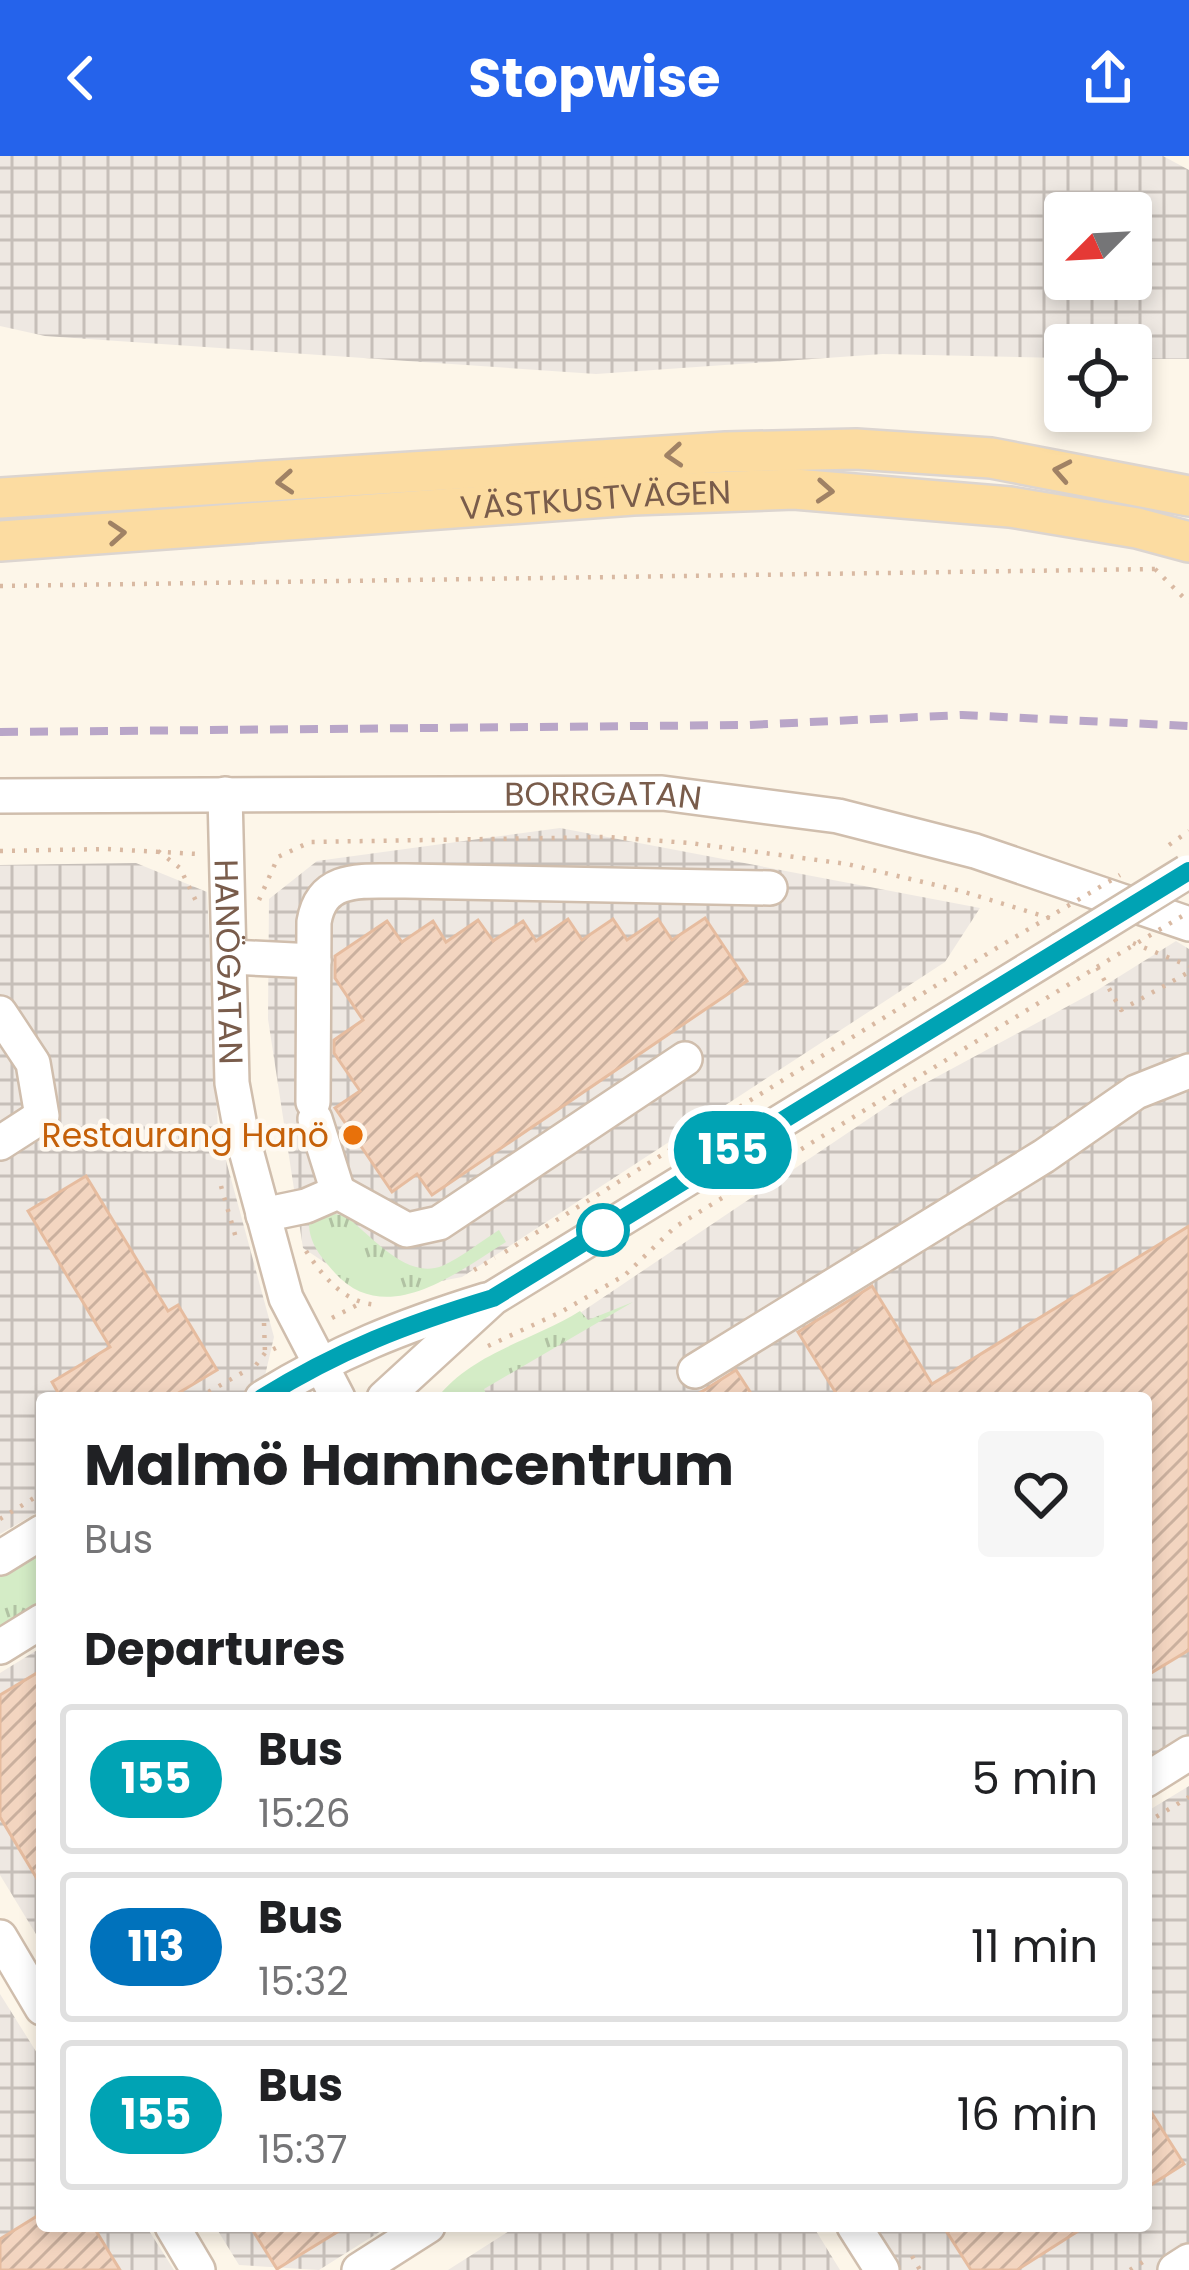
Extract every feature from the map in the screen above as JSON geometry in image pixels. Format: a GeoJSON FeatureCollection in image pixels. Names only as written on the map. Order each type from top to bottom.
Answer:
{"type":"FeatureCollection","features":[{"type":"Feature","properties":{"kind":"main road","name":"VÄSTKUSTVÄGEN"},"geometry":{"type":"LineString","coordinates":[[0,498],[705,453],[856,448],[991,458],[1189,496]]}},
{"type":"Feature","properties":{"kind":"main road","name":"VÄSTKUSTVÄGEN"},"geometry":{"type":"LineString","coordinates":[[0,541],[633,495],[794,489],[1010,507],[1137,528],[1180,558]]}},
{"type":"Feature","properties":{"kind":"street","name":"BORRGATAN"},"geometry":{"type":"LineString","coordinates":[[0,796],[662,793],[838,816],[976,851],[1189,924]]}},
{"type":"Feature","properties":{"kind":"street","name":"HANÖGATAN"},"geometry":{"type":"LineString","coordinates":[[225,794],[232,1083],[275,1213],[286,1298],[334,1392]]}},
{"type":"Feature","properties":{"kind":"street"},"geometry":{"type":"LineString","coordinates":[[391,1392],[493,1298],[1188,872]]}},
{"type":"Feature","properties":{"kind":"street"},"geometry":{"type":"LineString","coordinates":[[685,1059],[439,1223],[407,1230],[338,1192],[314,1110],[317,902],[332,889],[353,882],[770,888]]}},
{"type":"Feature","properties":{"kind":"street"},"geometry":{"type":"LineString","coordinates":[[231,957],[314,961]]}},
{"type":"Feature","properties":{"kind":"street"},"geometry":{"type":"LineString","coordinates":[[0,1012],[33,1063],[42,1116],[0,1143]]}},
{"type":"Feature","properties":{"kind":"street"},"geometry":{"type":"LineString","coordinates":[[695,1371],[1044,1156],[1136,1092],[1189,1071]]}},
{"type":"Feature","properties":{"kind":"street"},"geometry":{"type":"LineString","coordinates":[[275,1213],[338,1192]]}},
{"type":"Feature","properties":{"kind":"street"},"geometry":{"type":"LineString","coordinates":[[272,1392],[317,1364],[398,1327],[493,1298]]}},
{"type":"Feature","properties":{"kind":"street"},"geometry":{"type":"LineString","coordinates":[[0,1558],[36,1536]]}},
{"type":"Feature","properties":{"kind":"street"},"geometry":{"type":"LineString","coordinates":[[0,1647],[36,1625]]}},
{"type":"Feature","properties":{"kind":"street"},"geometry":{"type":"LineString","coordinates":[[1152,1776],[1189,1754]]}},
{"type":"Feature","properties":{"kind":"street"},"geometry":{"type":"LineString","coordinates":[[0,1937],[36,1998]]}},
{"type":"Feature","properties":{"kind":"street"},"geometry":{"type":"LineString","coordinates":[[176,2232],[198,2270]]}},
{"type":"Feature","properties":{"kind":"street"},"geometry":{"type":"LineString","coordinates":[[359,2270],[419,2232]]}},
{"type":"Feature","properties":{"kind":"street"},"geometry":{"type":"LineString","coordinates":[[858,2232],[882,2270]]}},
{"type":"Feature","properties":{"kind":"street"},"geometry":{"type":"LineString","coordinates":[[1175,2270],[1189,2261]]}},
{"type":"Feature","properties":{"kind":"path"},"geometry":{"type":"LineString","coordinates":[[0,586],[1155,568],[1180,558]]}},
{"type":"Feature","properties":{"kind":"path"},"geometry":{"type":"LineString","coordinates":[[1155,568],[1189,603]]}},
{"type":"Feature","properties":{"kind":"path"},"geometry":{"type":"LineString","coordinates":[[1155,854],[1189,831]]}},
{"type":"Feature","properties":{"kind":"path"},"geometry":{"type":"LineString","coordinates":[[0,851],[158,851]]}},
{"type":"Feature","properties":{"kind":"path"},"geometry":{"type":"LineString","coordinates":[[463,1277],[1135,866]]}},
{"type":"Feature","properties":{"kind":"path"},"geometry":{"type":"LineString","coordinates":[[487,1346],[561,1312],[625,1275],[675,1226],[1189,912]]}},
{"type":"Feature","properties":{"kind":"path"},"geometry":{"type":"LineString","coordinates":[[1097,967],[1121,1010],[1189,972]]}},
{"type":"Feature","properties":{"kind":"path"},"geometry":{"type":"LineString","coordinates":[[275,1213],[324,1278],[359,1304],[385,1305]]}},
{"type":"Feature","properties":{"kind":"path"},"geometry":{"type":"LineString","coordinates":[[617,1264],[625,1275]]}},
{"type":"Feature","properties":{"kind":"path"},"geometry":{"type":"LineString","coordinates":[[1152,1819],[1189,1797]]}},
{"type":"Feature","properties":{"kind":"shaded area"},"geometry":{"type":"Polygon","coordinates":[[[0,156],[1163,156],[1189,170],[1189,359],[1152,359],[1152,324],[1044,324],[1044,358],[883,354],[596,374],[45,336],[0,326],[0,156]]]}},
{"type":"Feature","properties":{"kind":"shaded area"},"geometry":{"type":"Polygon","coordinates":[[[560,828],[980,908],[945,962],[462,1277],[372,1294],[303,1248],[268,1019],[269,899],[317,861],[560,828]]]}},
{"type":"Feature","properties":{"kind":"shaded area"},"geometry":{"type":"Polygon","coordinates":[[[136,863],[207,892],[218,1131],[274,1337],[263,1384],[249,1392],[36,1392],[36,1513],[0,1534],[0,865],[136,863]]]}},
{"type":"Feature","properties":{"kind":"shaded area"},"geometry":{"type":"Polygon","coordinates":[[[1176,941],[1189,949],[1189,1741],[1152,1763],[1152,1392],[470,1392],[907,1093],[1096,991],[1176,941]]]}},
{"type":"Feature","properties":{"kind":"shaded area"},"geometry":{"type":"Polygon","coordinates":[[[36,1651],[36,1934],[0,1875],[0,1673],[36,1651]]]}},
{"type":"Feature","properties":{"kind":"shaded area"},"geometry":{"type":"Polygon","coordinates":[[[1189,1786],[1189,2250],[1157,2270],[901,2270],[879,2232],[1152,2232],[1152,1808],[1189,1786]]]}},
{"type":"Feature","properties":{"kind":"shaded area"},"geometry":{"type":"Polygon","coordinates":[[[0,1994],[36,2051],[36,2232],[150,2232],[174,2270],[0,2270],[0,1994]]]}},
{"type":"Feature","properties":{"kind":"shaded area"},"geometry":{"type":"Polygon","coordinates":[[[219,2232],[379,2232],[319,2270],[239,2265],[219,2232]]]}},
{"type":"Feature","properties":{"kind":"shaded area"},"geometry":{"type":"Polygon","coordinates":[[[508,2232],[817,2232],[840,2270],[448,2270],[508,2232]]]}},
{"type":"Feature","properties":{"kind":"green space"},"geometry":{"type":"Polygon","coordinates":[[[335,1214],[345,1216],[415,1267],[442,1266],[499,1230],[506,1242],[421,1290],[376,1296],[355,1289],[335,1273],[314,1244],[309,1223],[335,1214]]]}},
{"type":"Feature","properties":{"kind":"green space"},"geometry":{"type":"Polygon","coordinates":[[[633,1302],[485,1392],[443,1392],[485,1358],[580,1311],[588,1320],[633,1302]]]}},
{"type":"Feature","properties":{"kind":"green space"},"geometry":{"type":"Polygon","coordinates":[[[36,1551],[36,1609],[0,1632],[0,1573],[36,1551]]]}},
{"type":"Feature","properties":{"kind":"building"},"geometry":{"type":"Polygon","coordinates":[[[705,918],[747,981],[432,1195],[417,1174],[392,1192],[335,1108],[360,1091],[334,1053],[334,1040],[363,1020],[335,978],[335,956],[387,921],[402,942],[433,921],[446,942],[478,920],[493,941],[523,921],[536,941],[568,919],[582,940],[613,919],[627,940],[658,919],[672,940],[705,918]]]}},
{"type":"Feature","properties":{"kind":"building"},"geometry":{"type":"Polygon","coordinates":[[[86,1176],[168,1311],[178,1305],[217,1370],[180,1392],[58,1392],[52,1382],[110,1347],[28,1211],[86,1176]]]}},
{"type":"Feature","properties":{"kind":"building"},"geometry":{"type":"Polygon","coordinates":[[[1189,1226],[1189,1650],[1152,1672],[1152,1392],[835,1392],[798,1332],[872,1286],[932,1384],[1189,1226]]]}},
{"type":"Feature","properties":{"kind":"building"},"geometry":{"type":"Polygon","coordinates":[[[736,1370],[750,1392],[701,1392],[736,1370]]]}},
{"type":"Feature","properties":{"kind":"building"},"geometry":{"type":"Polygon","coordinates":[[[36,1674],[36,1877],[0,1817],[0,1695],[36,1674]]]}},
{"type":"Feature","properties":{"kind":"building"},"geometry":{"type":"Polygon","coordinates":[[[1152,2113],[1184,2164],[1152,2184],[1152,2113]]]}},
{"type":"Feature","properties":{"kind":"building"},"geometry":{"type":"Polygon","coordinates":[[[36,2217],[36,2232],[97,2232],[120,2270],[0,2270],[0,2239],[36,2217]]]}},
{"type":"Feature","properties":{"kind":"building"},"geometry":{"type":"Polygon","coordinates":[[[254,2232],[337,2232],[277,2269],[254,2232]]]}},
{"type":"Feature","properties":{"kind":"building"},"geometry":{"type":"Polygon","coordinates":[[[947,2232],[1077,2232],[1017,2270],[971,2270],[947,2232]]]}},
{"type":"Feature","properties":{"kind":"railway"},"geometry":{"type":"LineString","coordinates":[[0,732],[748,725],[962,715],[1189,726]]}},
{"type":"Feature","properties":{"kind":"bus line","name":"155"},"geometry":{"type":"LineString","coordinates":[[272,1392],[317,1364],[398,1327],[493,1298],[1189,871]]}},
{"type":"Feature","properties":{"kind":"place","name":"Restaurang Hanö"},"geometry":{"type":"Point","coordinates":[353,1135]}}]}
